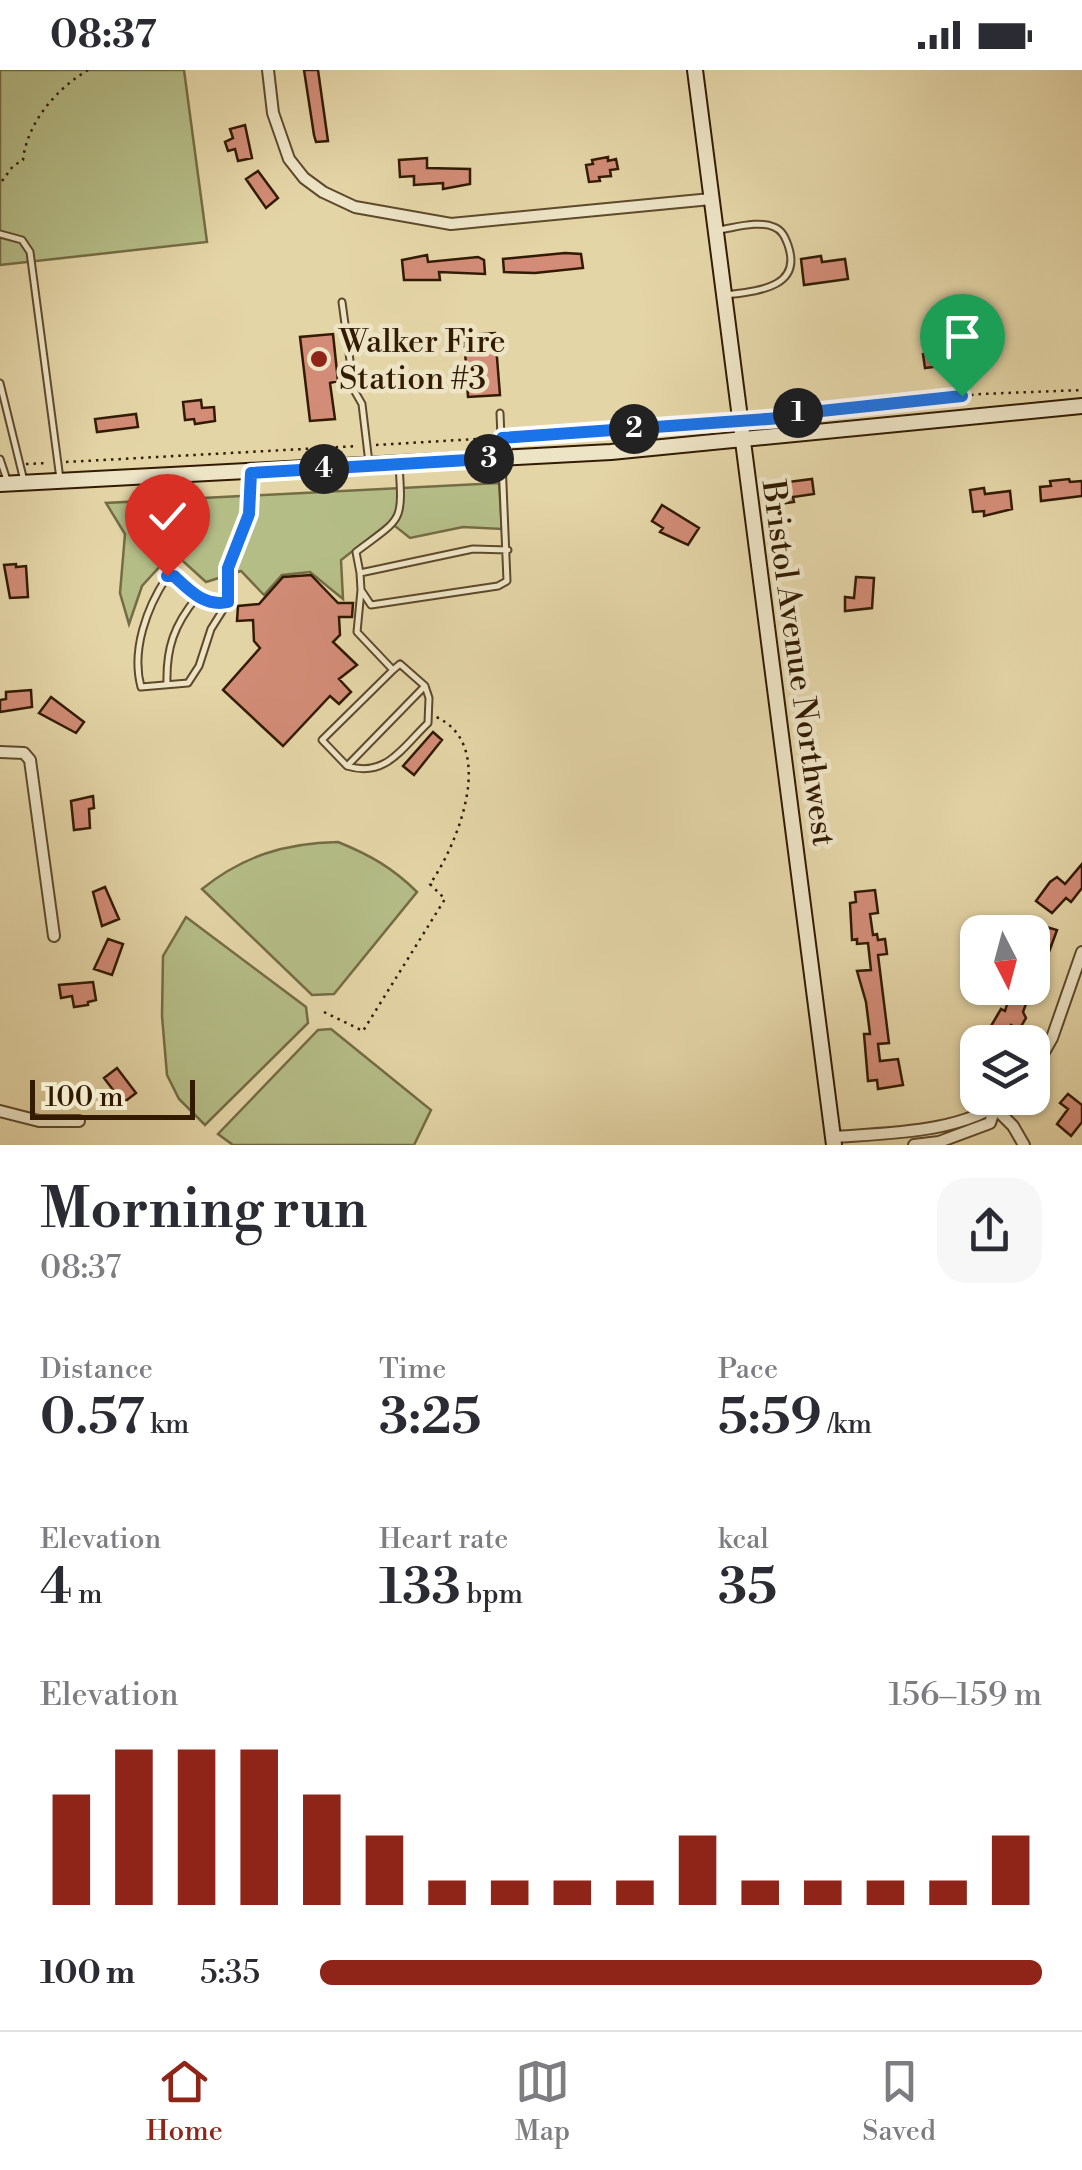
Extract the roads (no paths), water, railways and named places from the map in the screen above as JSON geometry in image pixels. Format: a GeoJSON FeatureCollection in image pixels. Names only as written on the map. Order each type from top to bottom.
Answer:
{"type":"FeatureCollection","features":[{"type":"Feature","properties":{"kind":"main road","name":"Bristol Avenue Northwest"},"geometry":{"type":"LineString","coordinates":[[694,70],[834,1141]]}},
{"type":"Feature","properties":{"kind":"main road"},"geometry":{"type":"LineString","coordinates":[[4,484],[502,458],[742,440],[1082,406]]}},
{"type":"Feature","properties":{"kind":"street"},"geometry":{"type":"LineString","coordinates":[[268,70],[273,113],[289,159],[304,178],[323,192],[355,207],[451,224],[711,200]]}},
{"type":"Feature","properties":{"kind":"street"},"geometry":{"type":"LineString","coordinates":[[0,752],[24,753],[30,760],[54,936]]}},
{"type":"Feature","properties":{"kind":"street"},"geometry":{"type":"LineString","coordinates":[[1050,1042],[1082,952]]}},
{"type":"Feature","properties":{"kind":"street"},"geometry":{"type":"LineString","coordinates":[[0,1110],[38,1120],[79,1121]]}},
{"type":"Feature","properties":{"kind":"street"},"geometry":{"type":"LineString","coordinates":[[834,1141],[950,1124],[975,1115]]}},
{"type":"Feature","properties":{"kind":"street"},"geometry":{"type":"LineString","coordinates":[[914,1145],[939,1142],[990,1123],[992,1115]]}},
{"type":"Feature","properties":{"kind":"street"},"geometry":{"type":"LineString","coordinates":[[1002,1115],[1014,1126],[1024,1145]]}},
{"type":"Feature","properties":{"kind":"lane"},"geometry":{"type":"LineString","coordinates":[[715,231],[762,225],[778,228],[784,234],[792,262],[788,275],[774,286],[723,296]]}},
{"type":"Feature","properties":{"kind":"lane"},"geometry":{"type":"LineString","coordinates":[[0,234],[22,240],[30,252],[60,482]]}},
{"type":"Feature","properties":{"kind":"lane"},"geometry":{"type":"LineString","coordinates":[[342,302],[370,466]]}},
{"type":"Feature","properties":{"kind":"lane"},"geometry":{"type":"LineString","coordinates":[[0,383],[24,484]]}},
{"type":"Feature","properties":{"kind":"lane"},"geometry":{"type":"LineString","coordinates":[[361,590],[371,606],[498,586],[507,581],[500,412]]}},
{"type":"Feature","properties":{"kind":"lane"},"geometry":{"type":"LineString","coordinates":[[0,459],[4,484]]}},
{"type":"Feature","properties":{"kind":"lane"},"geometry":{"type":"LineString","coordinates":[[393,670],[357,632],[361,590],[356,552],[398,521],[403,502],[399,465]]}},
{"type":"Feature","properties":{"kind":"lane"},"geometry":{"type":"LineString","coordinates":[[228,602],[215,604],[197,597],[174,576],[167,576],[142,630],[141,687],[188,682],[199,666],[211,628],[228,602],[228,568],[249,514],[251,473]]}},
{"type":"Feature","properties":{"kind":"lane"},"geometry":{"type":"LineString","coordinates":[[360,572],[472,549],[508,550]]}},
{"type":"Feature","properties":{"kind":"lane"},"geometry":{"type":"LineString","coordinates":[[167,684],[169,642],[180,617],[197,597]]}},
{"type":"Feature","properties":{"kind":"lane"},"geometry":{"type":"LineString","coordinates":[[400,664],[425,686],[429,698],[428,723],[383,766],[365,772],[347,766],[322,740],[393,670],[400,664]]}},
{"type":"Feature","properties":{"kind":"lane"},"geometry":{"type":"LineString","coordinates":[[347,766],[425,686]]}},
{"type":"Feature","properties":{"kind":"place","name":"Walker Fire Station #3"},"geometry":{"type":"Point","coordinates":[319,359]}}]}
